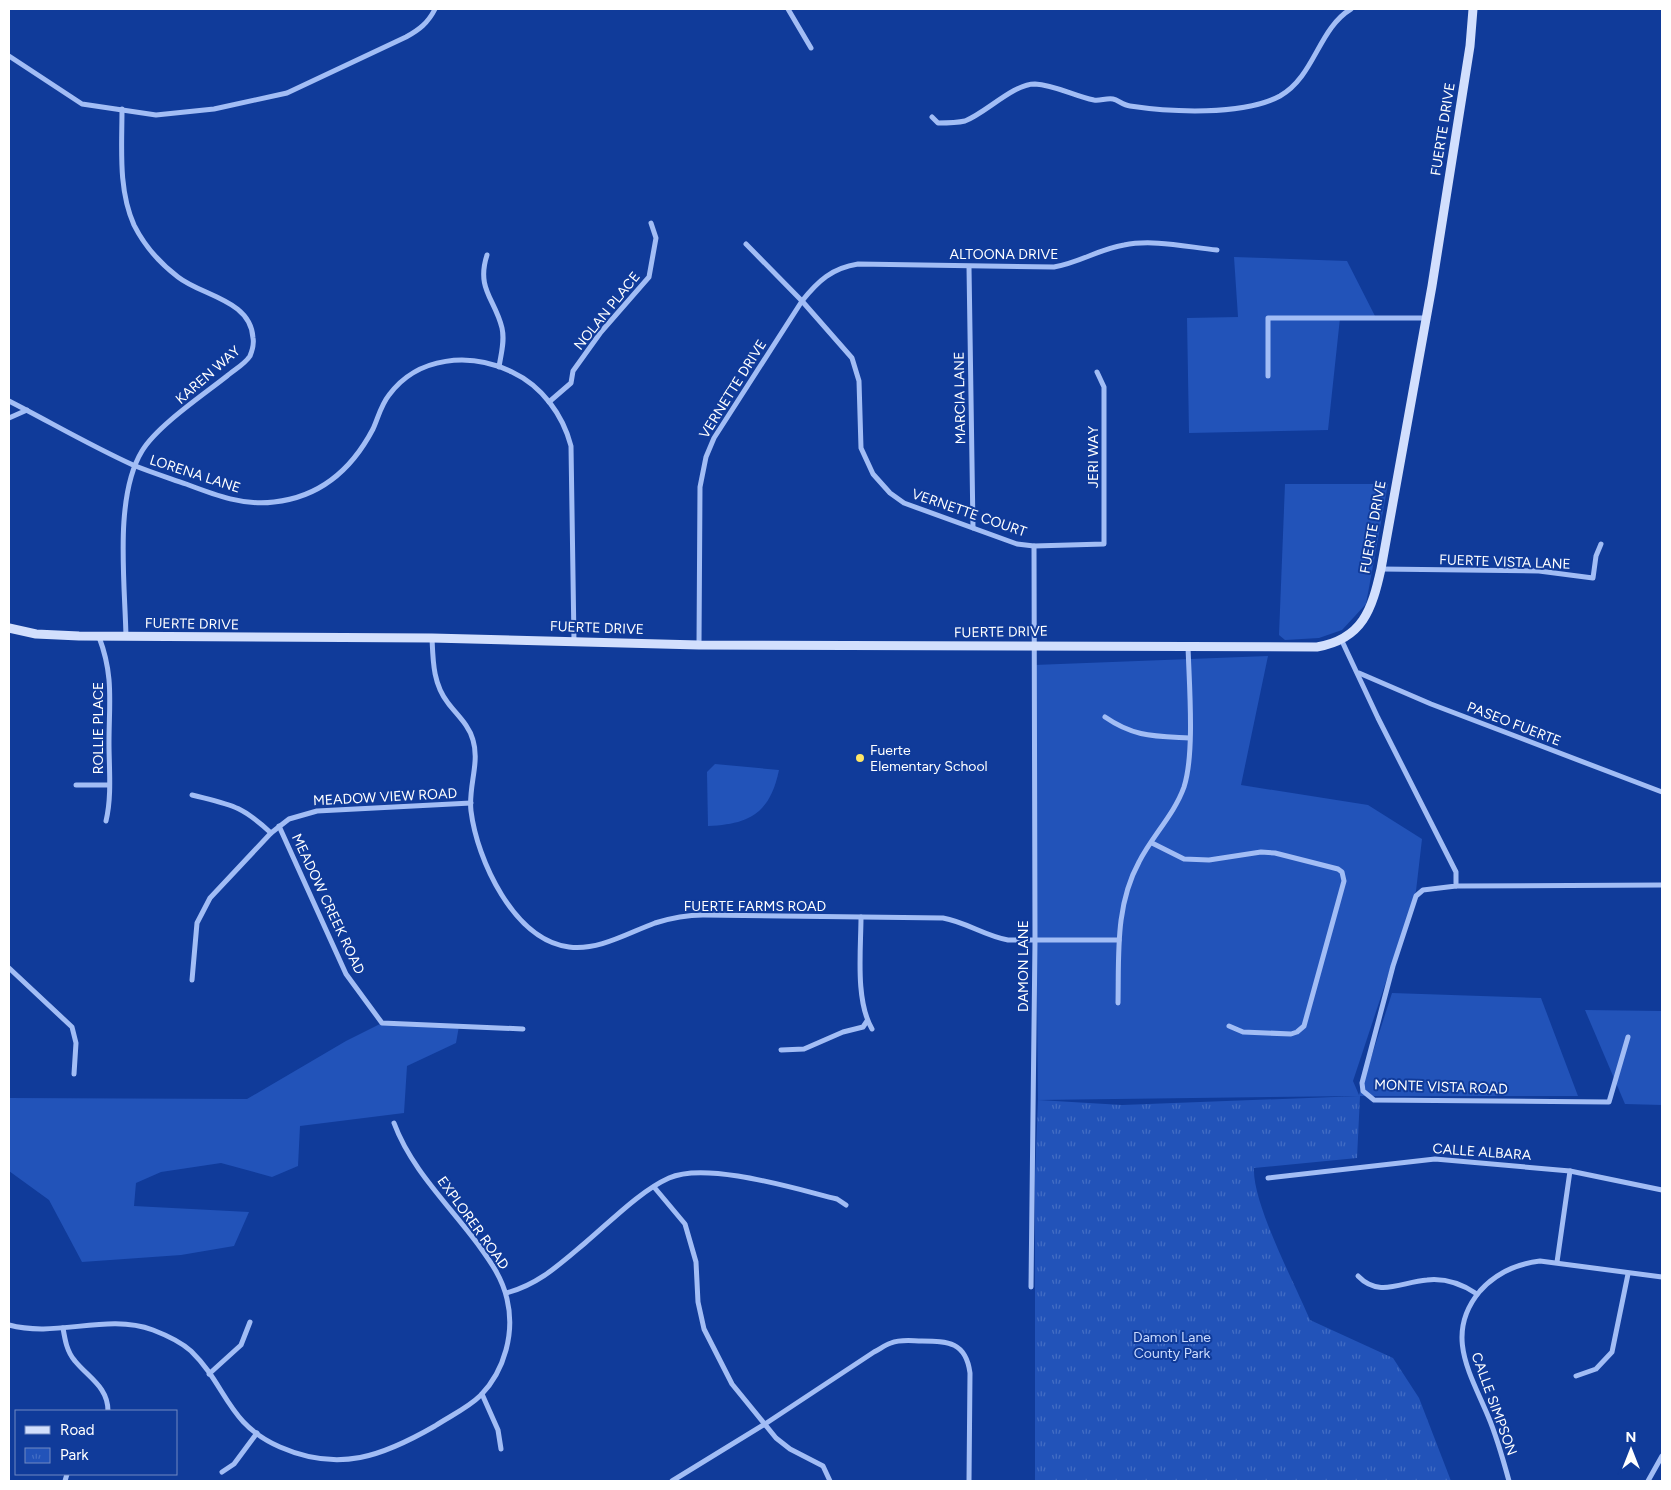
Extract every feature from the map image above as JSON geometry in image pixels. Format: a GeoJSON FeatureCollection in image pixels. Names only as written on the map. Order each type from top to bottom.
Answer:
{"type":"FeatureCollection","features":[{"type":"Feature","properties":{"kind":"street"},"geometry":{"type":"LineString","coordinates":[[9,56],[82,104],[156,115],[195,112],[287,93],[399,41],[420,29],[430,20],[435,9]]}},
{"type":"Feature","properties":{"kind":"street"},"geometry":{"type":"LineString","coordinates":[[788,9],[811,48]]}},
{"type":"Feature","properties":{"kind":"street"},"geometry":{"type":"LineString","coordinates":[[932,117],[938,123],[953,124],[966,120],[1020,88],[1033,84],[1095,100],[1114,99],[1122,105],[1193,113],[1259,104],[1278,97],[1298,82],[1334,24],[1351,9]]}},
{"type":"Feature","properties":{"kind":"street","name":"FUERTE DRIVE"},"geometry":{"type":"LineString","coordinates":[[9,628],[50,635],[99,637],[432,638],[699,645],[1317,647],[1341,639],[1361,623],[1370,609],[1381,569],[1426,318],[1470,46],[1473,9]]}},
{"type":"Feature","properties":{"kind":"street","name":"KAREN WAY"},"geometry":{"type":"LineString","coordinates":[[122,110],[122,176],[126,204],[135,226],[154,254],[178,277],[240,310],[250,323],[254,338],[249,358],[157,433],[143,449],[134,465],[126,490],[126,637]]}},
{"type":"Feature","properties":{"kind":"street","name":"NOLAN PLACE"},"geometry":{"type":"LineString","coordinates":[[549,402],[571,384],[573,371],[601,332],[649,277],[656,238],[651,223]]}},
{"type":"Feature","properties":{"kind":"street","name":"ALTOONA DRIVE"},"geometry":{"type":"LineString","coordinates":[[802,301],[819,280],[834,271],[850,265],[969,267],[1068,265],[1107,249],[1138,243],[1217,250]]}},
{"type":"Feature","properties":{"kind":"street","name":"VERNETTE COURT"},"geometry":{"type":"LineString","coordinates":[[746,244],[802,301],[852,358],[859,380],[861,448],[868,466],[878,481],[904,503],[1017,544],[1034,546],[1104,544]]}},
{"type":"Feature","properties":{"kind":"street"},"geometry":{"type":"LineString","coordinates":[[487,255],[483,269],[486,290],[503,333],[499,367]]}},
{"type":"Feature","properties":{"kind":"street","name":"MARCIA LANE"},"geometry":{"type":"LineString","coordinates":[[969,267],[973,528]]}},
{"type":"Feature","properties":{"kind":"street","name":"VERNETTE DRIVE"},"geometry":{"type":"LineString","coordinates":[[699,645],[699,498],[706,457],[714,438],[802,301]]}},
{"type":"Feature","properties":{"kind":"street"},"geometry":{"type":"LineString","coordinates":[[1268,376],[1268,318],[1426,318]]}},
{"type":"Feature","properties":{"kind":"street","name":"LORENA LANE"},"geometry":{"type":"LineString","coordinates":[[9,401],[134,465],[235,500],[262,503],[291,499],[323,486],[346,469],[364,446],[387,396],[413,372],[428,365],[451,360],[474,361],[499,367],[527,380],[549,402],[566,430],[572,455],[574,641]]}},
{"type":"Feature","properties":{"kind":"street","name":"JERI WAY"},"geometry":{"type":"LineString","coordinates":[[1097,372],[1104,386],[1104,544]]}},
{"type":"Feature","properties":{"kind":"street"},"geometry":{"type":"LineString","coordinates":[[9,418],[27,410]]}},
{"type":"Feature","properties":{"kind":"street","name":"FUERTE VISTA LANE"},"geometry":{"type":"LineString","coordinates":[[1381,569],[1539,572],[1592,578],[1596,556],[1601,544]]}},
{"type":"Feature","properties":{"kind":"street"},"geometry":{"type":"LineString","coordinates":[[1034,546],[1035,645]]}},
{"type":"Feature","properties":{"kind":"street","name":"ROLLIE PLACE"},"geometry":{"type":"LineString","coordinates":[[99,637],[107,660],[111,684],[109,785],[106,821]]}},
{"type":"Feature","properties":{"kind":"street","name":"FUERTE FARMS ROAD"},"geometry":{"type":"LineString","coordinates":[[432,638],[434,674],[440,690],[466,725],[474,745],[475,759],[471,803],[480,848],[503,894],[525,926],[545,940],[560,946],[574,948],[603,943],[656,923],[693,915],[943,918],[962,923],[1000,939],[1035,941],[1119,940]]}},
{"type":"Feature","properties":{"kind":"street"},"geometry":{"type":"LineString","coordinates":[[1341,639],[1359,673],[1378,718],[1456,872],[1456,886]]}},
{"type":"Feature","properties":{"kind":"street","name":"DAMON LANE"},"geometry":{"type":"LineString","coordinates":[[1031,1287],[1035,941],[1035,645]]}},
{"type":"Feature","properties":{"kind":"street"},"geometry":{"type":"LineString","coordinates":[[1118,1003],[1119,940],[1123,899],[1139,861],[1164,825],[1184,787],[1189,738],[1188,646]]}},
{"type":"Feature","properties":{"kind":"street","name":"PASEO FUERTE"},"geometry":{"type":"LineString","coordinates":[[1359,673],[1431,704],[1662,792]]}},
{"type":"Feature","properties":{"kind":"street"},"geometry":{"type":"LineString","coordinates":[[1105,717],[1121,728],[1146,736],[1189,738]]}},
{"type":"Feature","properties":{"kind":"street"},"geometry":{"type":"LineString","coordinates":[[76,785],[109,785]]}},
{"type":"Feature","properties":{"kind":"street","name":"MEADOW CREEK ROAD"},"geometry":{"type":"LineString","coordinates":[[192,795],[233,805],[249,813],[271,833]]}},
{"type":"Feature","properties":{"kind":"street","name":"MEADOW VIEW ROAD"},"geometry":{"type":"LineString","coordinates":[[192,980],[197,923],[210,898],[271,833],[289,818],[317,810],[471,803]]}},
{"type":"Feature","properties":{"kind":"street","name":"MEADOW CREEK ROAD"},"geometry":{"type":"LineString","coordinates":[[279,826],[346,974],[382,1023],[523,1029]]}},
{"type":"Feature","properties":{"kind":"street"},"geometry":{"type":"LineString","coordinates":[[1152,843],[1170,854],[1184,859],[1209,860],[1260,852],[1275,853],[1338,869],[1342,872],[1344,881],[1304,1026],[1291,1034],[1243,1032],[1229,1026]]}},
{"type":"Feature","properties":{"kind":"street","name":"MONTE VISTA ROAD"},"geometry":{"type":"LineString","coordinates":[[1628,1037],[1609,1102],[1378,1100],[1368,1097],[1363,1091],[1362,1083],[1393,966],[1416,896],[1423,890],[1456,886],[1662,885]]}},
{"type":"Feature","properties":{"kind":"street"},"geometry":{"type":"LineString","coordinates":[[861,917],[861,982],[867,1021],[872,1029]]}},
{"type":"Feature","properties":{"kind":"street"},"geometry":{"type":"LineString","coordinates":[[9,968],[72,1027],[76,1043],[74,1074]]}},
{"type":"Feature","properties":{"kind":"street"},"geometry":{"type":"LineString","coordinates":[[781,1050],[804,1049],[836,1035],[863,1027],[867,1021]]}},
{"type":"Feature","properties":{"kind":"street","name":"EXPLORER ROAD"},"geometry":{"type":"LineString","coordinates":[[9,1324],[42,1330],[116,1324],[150,1329],[172,1339],[191,1352],[209,1374],[234,1413],[257,1433],[278,1446],[302,1455],[326,1459],[363,1458],[386,1452],[407,1442],[469,1406],[482,1394],[498,1371],[506,1351],[510,1319],[506,1293],[489,1260],[411,1159],[394,1123]]}},
{"type":"Feature","properties":{"kind":"street","name":"CALLE ALBARA"},"geometry":{"type":"LineString","coordinates":[[1268,1178],[1435,1159],[1570,1171],[1662,1190]]}},
{"type":"Feature","properties":{"kind":"street"},"geometry":{"type":"LineString","coordinates":[[1557,1262],[1570,1171]]}},
{"type":"Feature","properties":{"kind":"street"},"geometry":{"type":"LineString","coordinates":[[506,1293],[537,1282],[654,1186],[686,1172],[717,1173],[821,1195],[837,1199],[846,1205]]}},
{"type":"Feature","properties":{"kind":"street"},"geometry":{"type":"LineString","coordinates":[[654,1186],[685,1224],[696,1262],[698,1302],[704,1330],[732,1384],[765,1424],[790,1449],[822,1466],[830,1481]]}},
{"type":"Feature","properties":{"kind":"street","name":"CALLE SIMPSON"},"geometry":{"type":"LineString","coordinates":[[1508,1481],[1500,1450],[1467,1369],[1463,1352],[1462,1335],[1465,1318],[1478,1294],[1490,1281],[1514,1267],[1540,1261],[1662,1277]]}},
{"type":"Feature","properties":{"kind":"street"},"geometry":{"type":"LineString","coordinates":[[1576,1376],[1596,1369],[1612,1352],[1616,1341],[1628,1274]]}},
{"type":"Feature","properties":{"kind":"street"},"geometry":{"type":"LineString","coordinates":[[1358,1276],[1369,1285],[1386,1289],[1419,1281],[1442,1280],[1464,1286],[1478,1294]]}},
{"type":"Feature","properties":{"kind":"street"},"geometry":{"type":"LineString","coordinates":[[209,1374],[241,1345],[250,1322]]}},
{"type":"Feature","properties":{"kind":"street"},"geometry":{"type":"LineString","coordinates":[[63,1328],[68,1350],[74,1360],[105,1392],[108,1410]]}},
{"type":"Feature","properties":{"kind":"street"},"geometry":{"type":"LineString","coordinates":[[672,1481],[765,1424],[890,1343],[903,1340],[945,1341],[953,1343],[962,1352],[970,1367],[969,1481]]}},
{"type":"Feature","properties":{"kind":"street"},"geometry":{"type":"LineString","coordinates":[[482,1394],[498,1430],[501,1449]]}},
{"type":"Feature","properties":{"kind":"street"},"geometry":{"type":"LineString","coordinates":[[222,1472],[234,1464],[257,1433]]}},
{"type":"Feature","properties":{"kind":"street"},"geometry":{"type":"LineString","coordinates":[[1648,1481],[1662,1456]]}},
{"type":"Feature","properties":{"kind":"green space"},"geometry":{"type":"Polygon","coordinates":[[[1234,257],[1347,261],[1376,318],[1340,318],[1328,430],[1189,433],[1187,318],[1238,317],[1234,257]]]}},
{"type":"Feature","properties":{"kind":"green space"},"geometry":{"type":"Polygon","coordinates":[[[1285,484],[1388,484],[1366,604],[1342,630],[1319,638],[1285,640],[1279,635],[1285,484]]]}},
{"type":"Feature","properties":{"kind":"green space"},"geometry":{"type":"Polygon","coordinates":[[[1268,656],[1241,785],[1368,805],[1422,839],[1416,891],[1353,1081],[1359,1095],[1392,993],[1541,998],[1578,1096],[1360,1096],[1038,1100],[1034,665],[1268,656]]]}},
{"type":"Feature","properties":{"kind":"green space"},"geometry":{"type":"Polygon","coordinates":[[[715,764],[779,770],[770,797],[764,806],[747,819],[723,825],[708,826],[707,772],[715,764]]]}},
{"type":"Feature","properties":{"kind":"green space"},"geometry":{"type":"Polygon","coordinates":[[[1585,1010],[1662,1011],[1662,1105],[1625,1104],[1585,1010]]]}},
{"type":"Feature","properties":{"kind":"green space"},"geometry":{"type":"Polygon","coordinates":[[[382,1023],[459,1026],[456,1043],[407,1066],[404,1113],[300,1126],[298,1166],[272,1177],[221,1163],[161,1172],[136,1183],[134,1206],[249,1212],[234,1246],[181,1255],[82,1262],[49,1200],[9,1171],[9,1098],[247,1099],[346,1041],[382,1023]]]}},
{"type":"Feature","properties":{"kind":"green space","name":"Damon Lane County Park"},"geometry":{"type":"Polygon","coordinates":[[[1360,1096],[1357,1158],[1254,1168],[1255,1183],[1267,1222],[1310,1320],[1393,1358],[1419,1398],[1451,1481],[1035,1481],[1035,1176],[1038,1100],[1122,1105],[1360,1096]]]}},
{"type":"Feature","properties":{"kind":"place","name":"Fuerte Elementary School"},"geometry":{"type":"Point","coordinates":[860,758]}}]}
